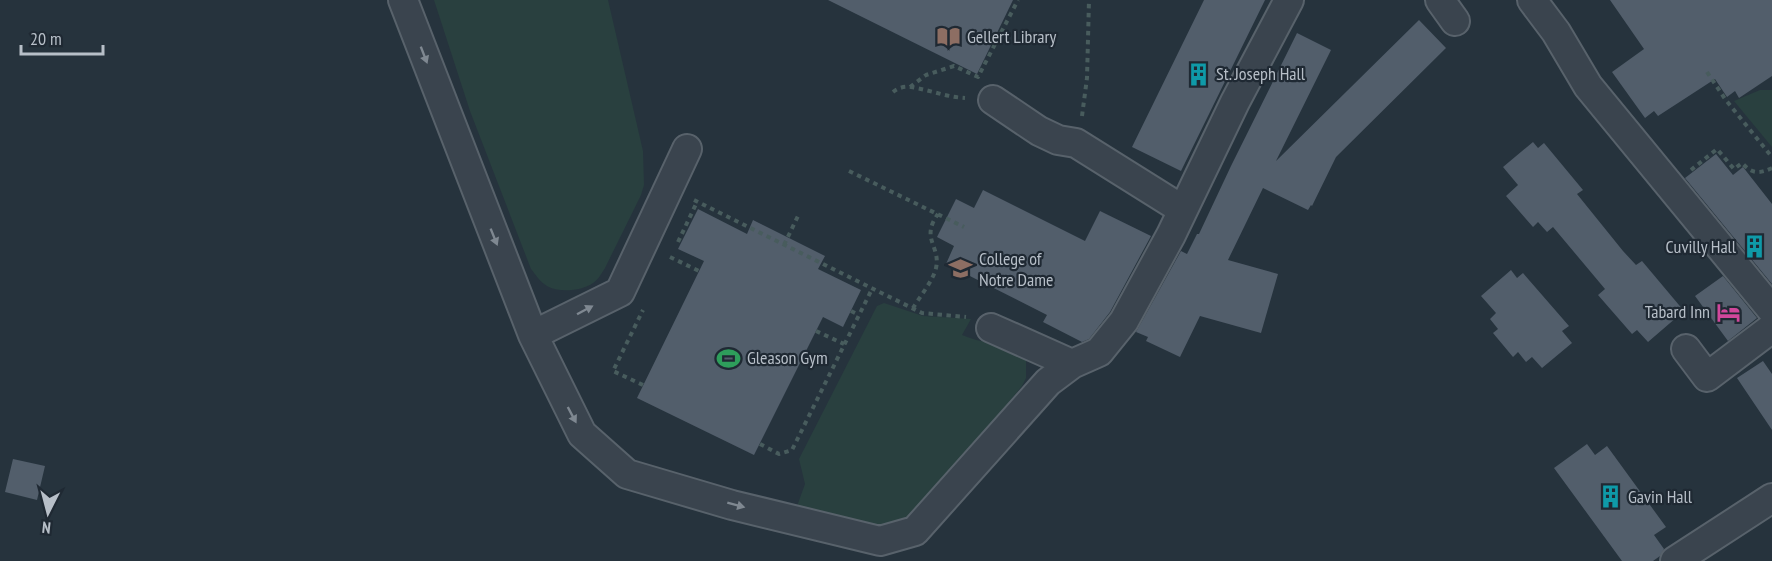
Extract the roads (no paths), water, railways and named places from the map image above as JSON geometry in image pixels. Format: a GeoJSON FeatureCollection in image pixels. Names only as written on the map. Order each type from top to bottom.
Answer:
{"type":"FeatureCollection","features":[{"type":"Feature","properties":{"kind":"lane"},"geometry":{"type":"LineString","coordinates":[[403,0],[533,335],[582,434],[627,474],[732,505],[879,541],[915,531],[1048,382],[1072,364],[1099,352],[1124,321],[1183,210],[1288,0]]}},
{"type":"Feature","properties":{"kind":"lane"},"geometry":{"type":"LineString","coordinates":[[1532,0],[1556,32],[1588,86],[1772,310]]}},
{"type":"Feature","properties":{"kind":"lane"},"geometry":{"type":"LineString","coordinates":[[993,100],[1039,131],[1058,140],[1076,143],[1183,210]]}},
{"type":"Feature","properties":{"kind":"lane"},"geometry":{"type":"LineString","coordinates":[[533,335],[620,292],[687,149]]}},
{"type":"Feature","properties":{"kind":"lane"},"geometry":{"type":"LineString","coordinates":[[991,328],[1072,364]]}},
{"type":"Feature","properties":{"kind":"lane"},"geometry":{"type":"LineString","coordinates":[[1686,349],[1707,376],[1772,328]]}},
{"type":"Feature","properties":{"kind":"lane"},"geometry":{"type":"LineString","coordinates":[[1675,561],[1772,498]]}},
{"type":"Feature","properties":{"kind":"place","name":"Gellert Library"},"geometry":{"type":"Point","coordinates":[949,37]}},
{"type":"Feature","properties":{"kind":"place","name":"St. Joseph Hall"},"geometry":{"type":"Point","coordinates":[1198,74]}},
{"type":"Feature","properties":{"kind":"place","name":"Cuvilly Hall"},"geometry":{"type":"Point","coordinates":[1754,247]}},
{"type":"Feature","properties":{"kind":"place","name":"College of Notre Dame"},"geometry":{"type":"Point","coordinates":[961,269]}},
{"type":"Feature","properties":{"kind":"place","name":"Tabard Inn"},"geometry":{"type":"Point","coordinates":[1728,312]}},
{"type":"Feature","properties":{"kind":"place","name":"Gleason Gym"},"geometry":{"type":"Point","coordinates":[729,358]}},
{"type":"Feature","properties":{"kind":"place","name":"Gavin Hall"},"geometry":{"type":"Point","coordinates":[1610,497]}}]}
